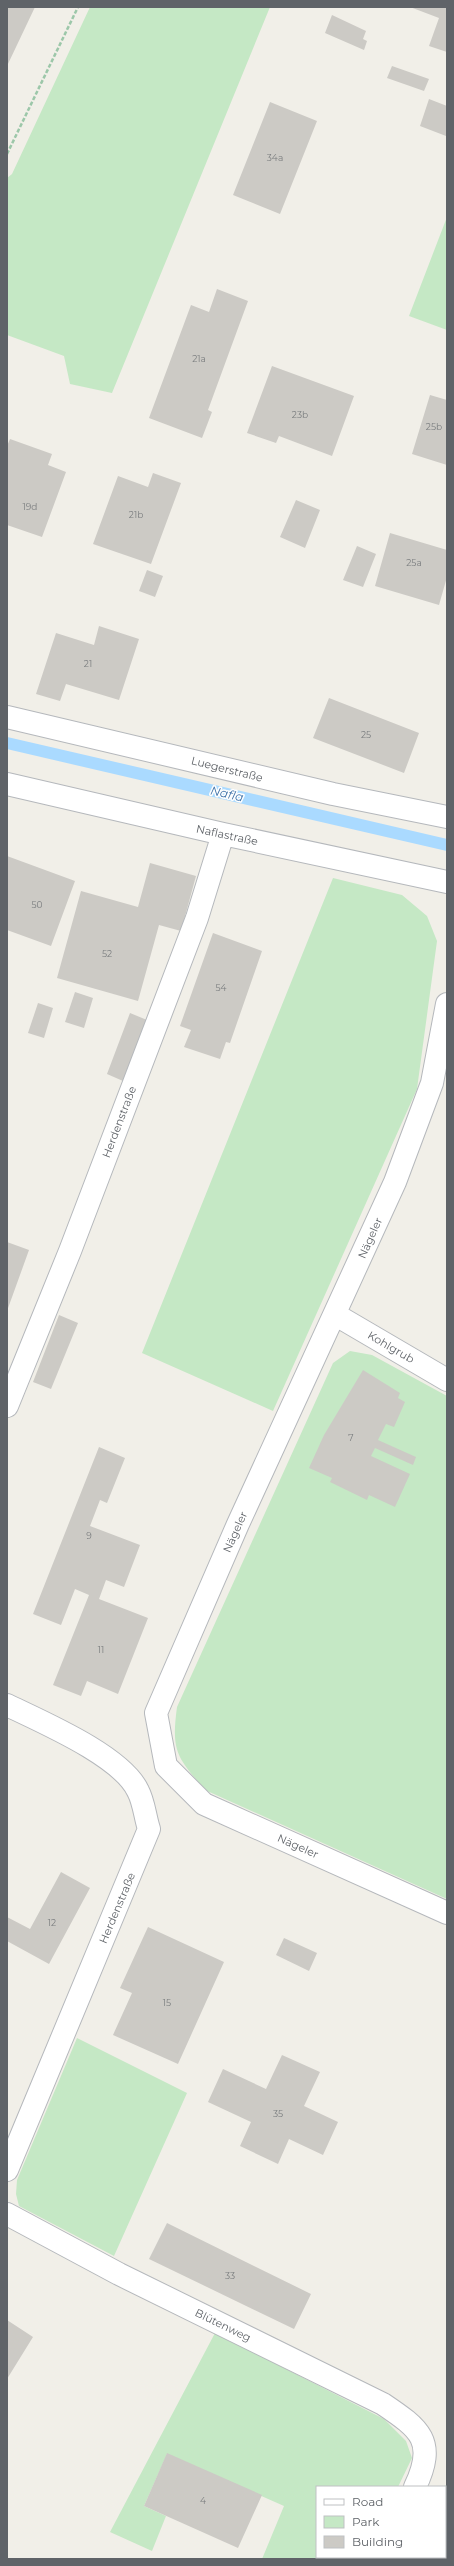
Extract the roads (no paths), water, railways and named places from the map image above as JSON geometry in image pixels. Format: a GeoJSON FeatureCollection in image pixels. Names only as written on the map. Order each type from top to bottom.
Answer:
{"type":"FeatureCollection","features":[{"type":"Feature","properties":{"kind":"street","name":"Luegerstraße"},"geometry":{"type":"LineString","coordinates":[[7,717],[333,794],[447,817]]}},
{"type":"Feature","properties":{"kind":"street","name":"Naflastraße"},"geometry":{"type":"LineString","coordinates":[[7,784],[224,834],[447,882]]}},
{"type":"Feature","properties":{"kind":"street","name":"Herdenstraße"},"geometry":{"type":"LineString","coordinates":[[7,1406],[70,1250],[186,947],[224,834]]}},
{"type":"Feature","properties":{"kind":"street","name":"Nägeler"},"geometry":{"type":"LineString","coordinates":[[447,1004],[432,1083],[396,1182],[336,1315],[238,1524],[163,1693],[156,1713],[166,1766],[204,1804],[447,1913]]}},
{"type":"Feature","properties":{"kind":"street","name":"Kohlgrub"},"geometry":{"type":"LineString","coordinates":[[336,1315],[447,1380]]}},
{"type":"Feature","properties":{"kind":"street","name":"Herdenstraße"},"geometry":{"type":"LineString","coordinates":[[7,1705],[57,1730],[121,1767],[138,1790],[149,1829],[7,2170]]}},
{"type":"Feature","properties":{"kind":"street","name":"Blütenweg"},"geometry":{"type":"LineString","coordinates":[[7,2214],[126,2277],[383,2404],[412,2423],[420,2434],[425,2449],[424,2469],[416,2486]]}},
{"type":"Feature","properties":{"kind":"waterway","name":"Nafla"},"geometry":{"type":"LineString","coordinates":[[7,743],[447,845]]}}]}
